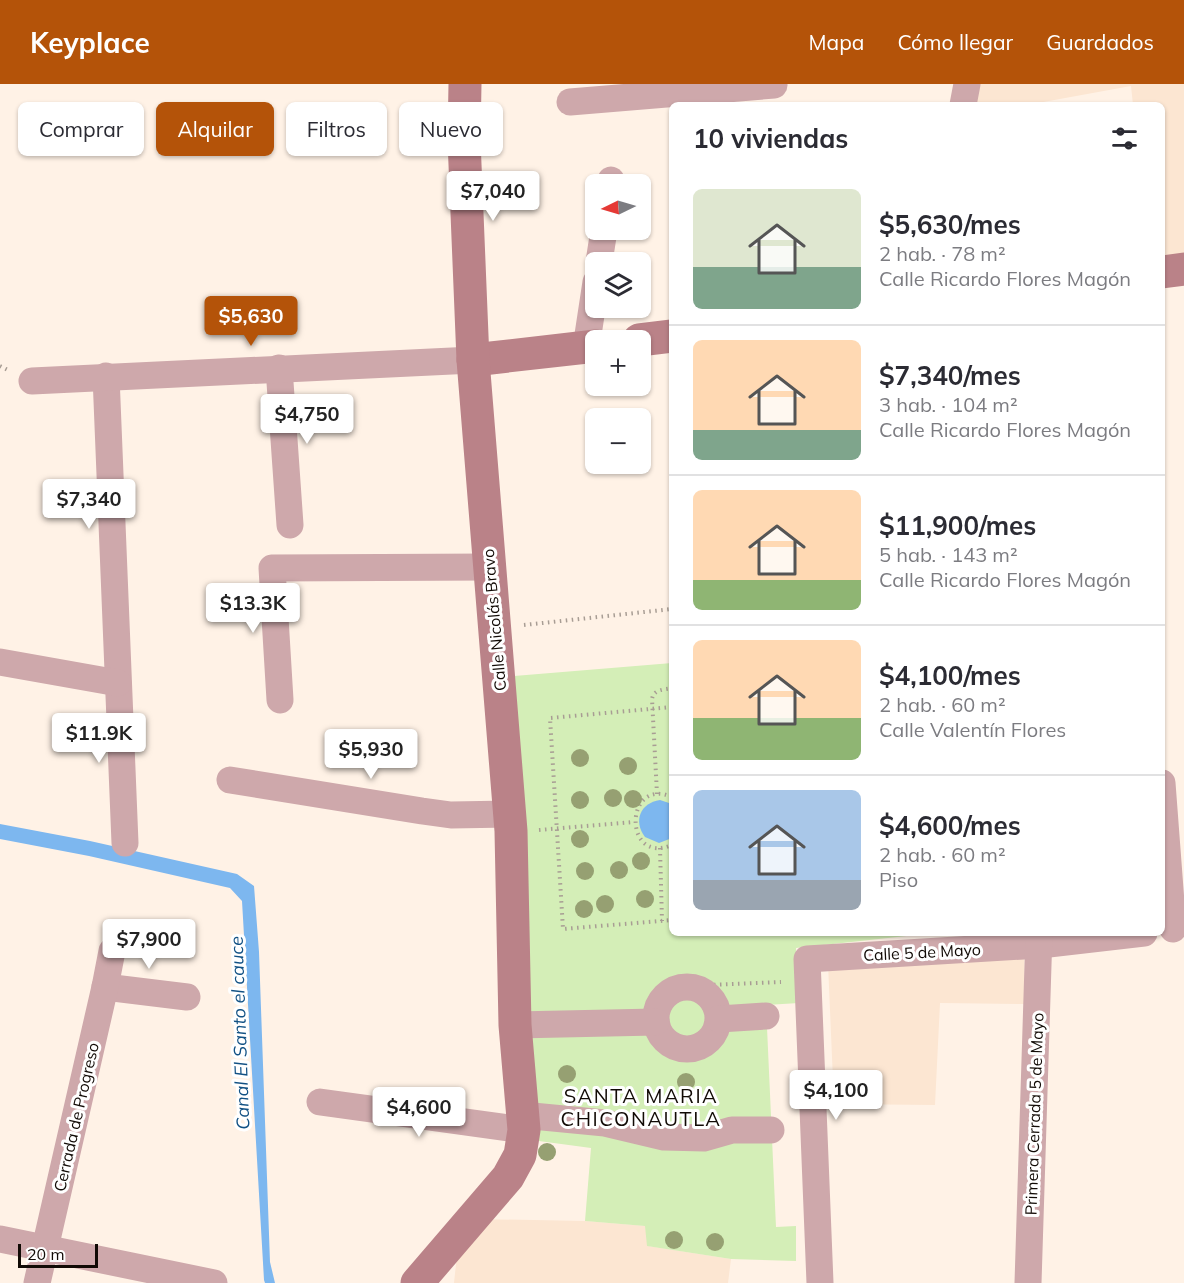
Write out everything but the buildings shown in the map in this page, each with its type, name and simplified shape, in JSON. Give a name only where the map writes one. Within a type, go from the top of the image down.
[{"type":"street","name":"Calle Nicolás Bravo","points":[[465,84],[464,140],[473,360],[511,823],[515,1024],[522,1133]]},
{"type":"street","points":[[570,102],[774,84],[772,102]]},
{"type":"street","points":[[964,102],[967,84]]},
{"type":"street","points":[[1165,272],[1184,269]]},
{"type":"street","points":[[651,339],[669,336]]},
{"type":"street","points":[[32,381],[473,360],[585,348]]},
{"type":"street","points":[[279,368],[290,525]]},
{"type":"street","points":[[106,376],[125,843]]},
{"type":"street","points":[[280,700],[272,568],[490,567]]},
{"type":"street","points":[[0,662],[117,683]]},
{"type":"street","points":[[230,780],[432,813],[511,823]]},
{"type":"street","points":[[1165,823],[1173,929]]},
{"type":"street","name":"Calle 5 de Mayo","points":[[820,1283],[807,959],[1092,936]]},
{"type":"street","name":"Primera Cerrada 5 de Mayo","points":[[1028,1283],[1040,939]]},
{"type":"street","name":"Cerrada de Progreso","points":[[38,1283],[112,951]]},
{"type":"street","points":[[684,986],[703,990],[711,996],[719,1019],[714,1035],[706,1043],[697,1048],[686,1049],[676,1047],[666,1041],[656,1022],[657,1012],[666,994],[684,986]]},
{"type":"street","points":[[105,987],[187,997]]},
{"type":"street","points":[[719,1019],[766,1016]]},
{"type":"street","points":[[515,1024],[656,1022]]},
{"type":"street","points":[[320,1102],[522,1133],[605,1122],[664,1137],[704,1138],[732,1130],[771,1130]]},
{"type":"street","points":[[417,1283],[508,1177],[522,1133]]},
{"type":"street","points":[[0,1239],[214,1283]]},
{"type":"path","points":[[496,628],[669,609]]},
{"type":"path","points":[[657,794],[653,694],[657,690],[669,688]]},
{"type":"path","points":[[669,707],[550,718],[562,928],[669,920]]},
{"type":"path","points":[[669,796],[657,794],[648,797],[636,810],[634,822],[638,835],[644,842],[660,848],[669,846]]},
{"type":"path","points":[[511,823],[556,829],[634,822]]},
{"type":"path","points":[[660,848],[662,921]]},
{"type":"path","points":[[684,986],[790,981]]},
{"type":"shaded area","points":[[971,84],[1184,84],[1184,258],[1165,260],[1165,102],[1133,102],[1131,86],[1043,102],[968,102]]},
{"type":"shaded area","points":[[1024,948],[1025,1004],[940,1003],[935,1105],[834,1104],[828,963]]},
{"type":"shaded area","points":[[475,1219],[585,1221],[646,1226],[648,1246],[731,1259],[728,1283],[454,1283],[459,1236]]},
{"type":"green space","points":[[669,663],[669,936],[906,936],[796,948],[799,1003],[766,1005],[776,1227],[796,1226],[796,1261],[731,1259],[647,1246],[645,1226],[585,1221],[591,1148],[524,1139],[491,678]]},
{"type":"water","points":[[660,800],[669,803],[669,839],[659,843],[645,837],[639,825],[643,809]]},
{"type":"water","points":[[0,824],[90,841],[237,874],[254,886],[259,952],[270,1262],[275,1283],[265,1283],[264,1280],[242,901],[230,888],[89,856],[0,839]]},
{"type":"district","name":"SANTA MARIA CHICONAUTLA","points":[[641,1108]]},
{"type":"water label","name":"Canal El Santo el cauce","points":[[240,1033]]}]
